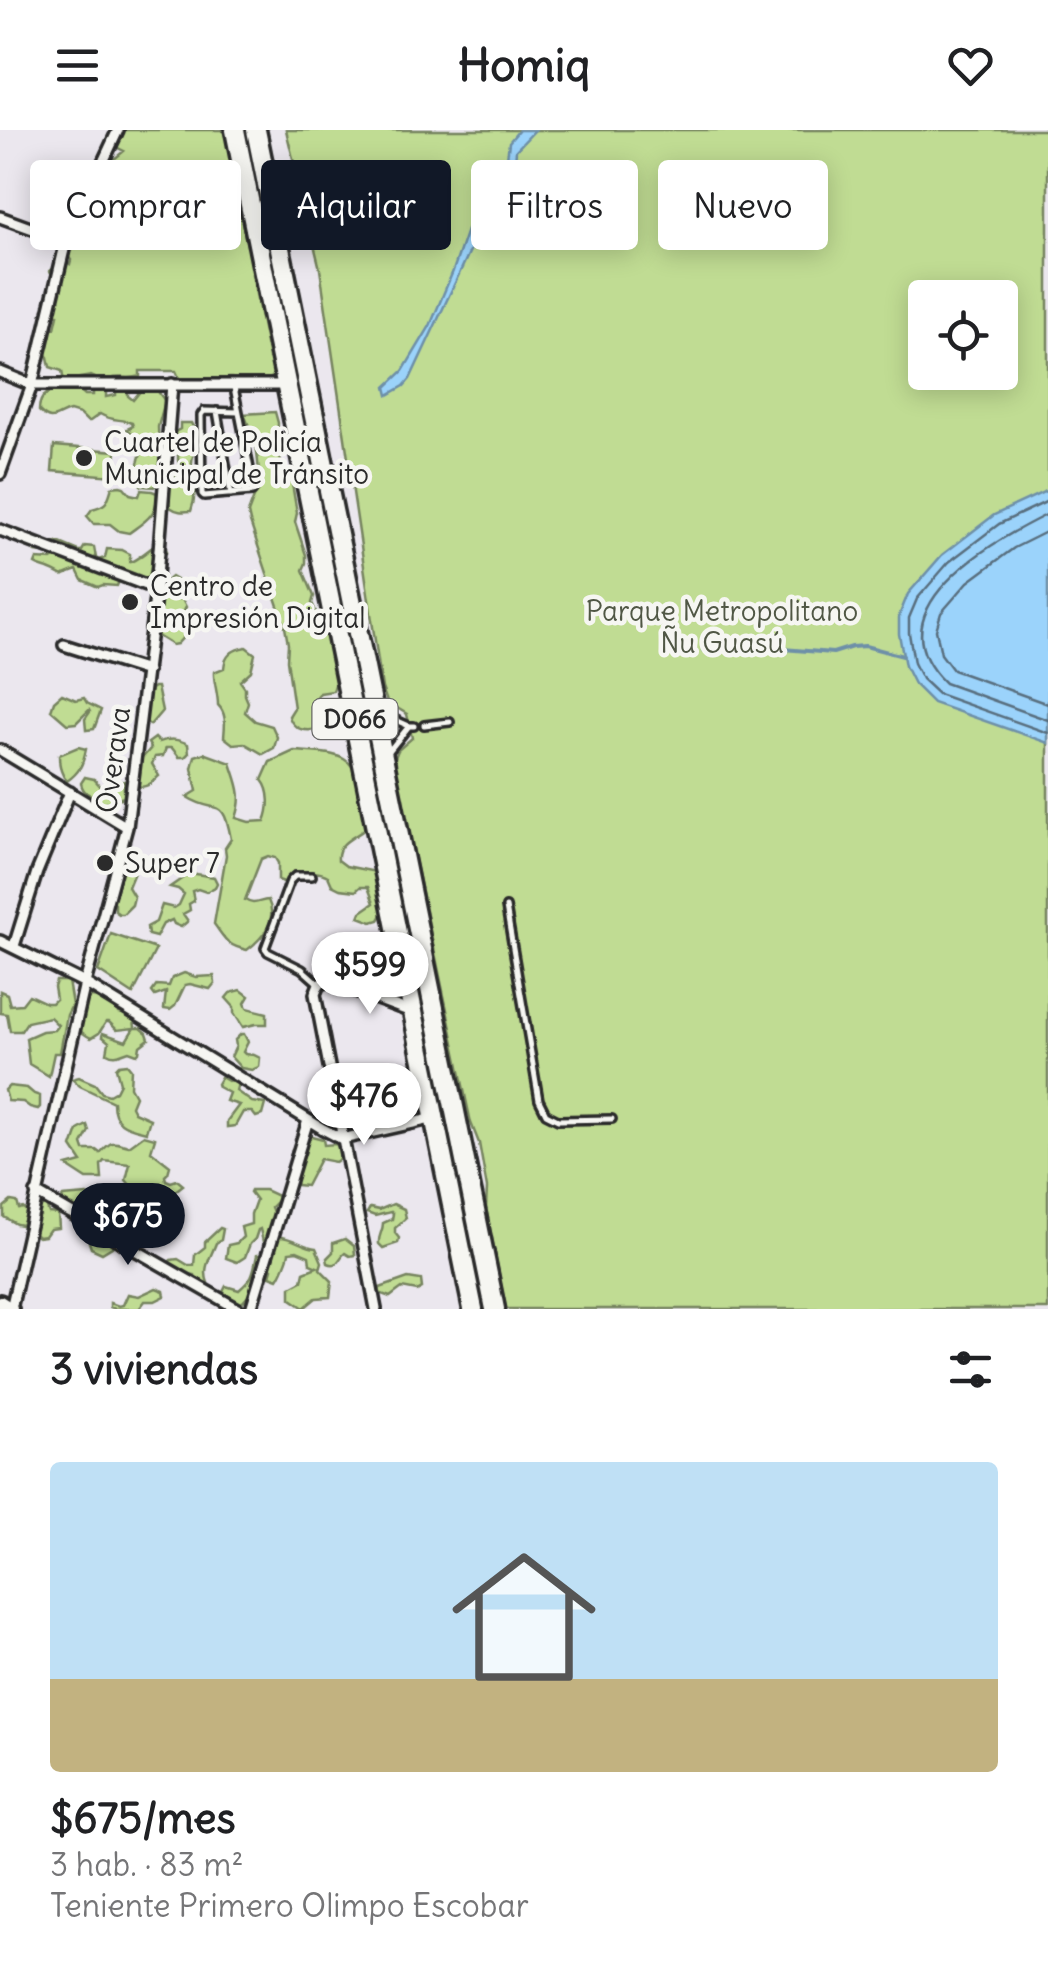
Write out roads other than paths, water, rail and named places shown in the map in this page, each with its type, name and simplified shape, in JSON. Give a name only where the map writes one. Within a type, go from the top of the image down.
[{"type":"highway","name":"D066","points":[[235,130],[299,384],[325,464],[495,1309]]},
{"type":"highway","name":"D066","points":[[256,130],[414,1014],[474,1309]]},
{"type":"main road","points":[[0,1302],[11,1309]]},
{"type":"street","points":[[104,160],[118,130]]},
{"type":"street","points":[[0,218],[30,228]]},
{"type":"street","points":[[0,474],[32,385],[64,250]]},
{"type":"street","points":[[0,372],[32,385],[299,384]]},
{"type":"street","name":"Overava","points":[[11,1309],[85,983],[127,828],[156,589],[172,384]]},
{"type":"street","points":[[0,530],[156,589]]},
{"type":"street","points":[[64,645],[147,670]]},
{"type":"street","points":[[0,750],[127,828]]},
{"type":"street","points":[[14,946],[37,872],[70,792]]},
{"type":"street","points":[[0,941],[85,983],[342,1139],[435,1118]]},
{"type":"street","points":[[376,1309],[315,994],[320,984],[329,982],[414,1014]]},
{"type":"street","points":[[251,1309],[308,1120]]},
{"type":"street","points":[[36,1193],[238,1309]]},
{"type":"lane","points":[[233,384],[239,412],[254,489],[204,496],[201,414],[239,412]]},
{"type":"lane","points":[[217,412],[231,494]]},
{"type":"lane","points":[[375,711],[412,726],[384,757]]},
{"type":"lane","points":[[424,724],[450,722]]},
{"type":"lane","points":[[312,876],[296,876],[290,881],[265,948],[302,968],[320,984]]},
{"type":"lane","points":[[506,907],[539,1100],[546,1114],[558,1120],[612,1119]]},
{"type":"water","points":[[519,130],[535,130],[516,150],[515,160],[507,160],[509,142]]},
{"type":"water","points":[[471,224],[471,249],[410,379],[388,395],[386,387],[403,371],[430,326]]},
{"type":"water","points":[[1048,490],[1048,743],[933,703],[914,684],[905,666],[899,616],[908,594],[942,555],[994,515]]},
{"type":"waterway","points":[[703,650],[731,645],[833,653],[865,646],[903,656]]},
{"type":"place","name":"Cuartel de Policía Municipal de Tránsito","points":[[84,458]]},
{"type":"place","name":"Centro de Impresión Digital","points":[[130,602]]},
{"type":"place","name":"Super 7","points":[[105,863]]},
{"type":"park label","name":"Parque Metropolitano Ñu Guasú","points":[[722,627]]}]
